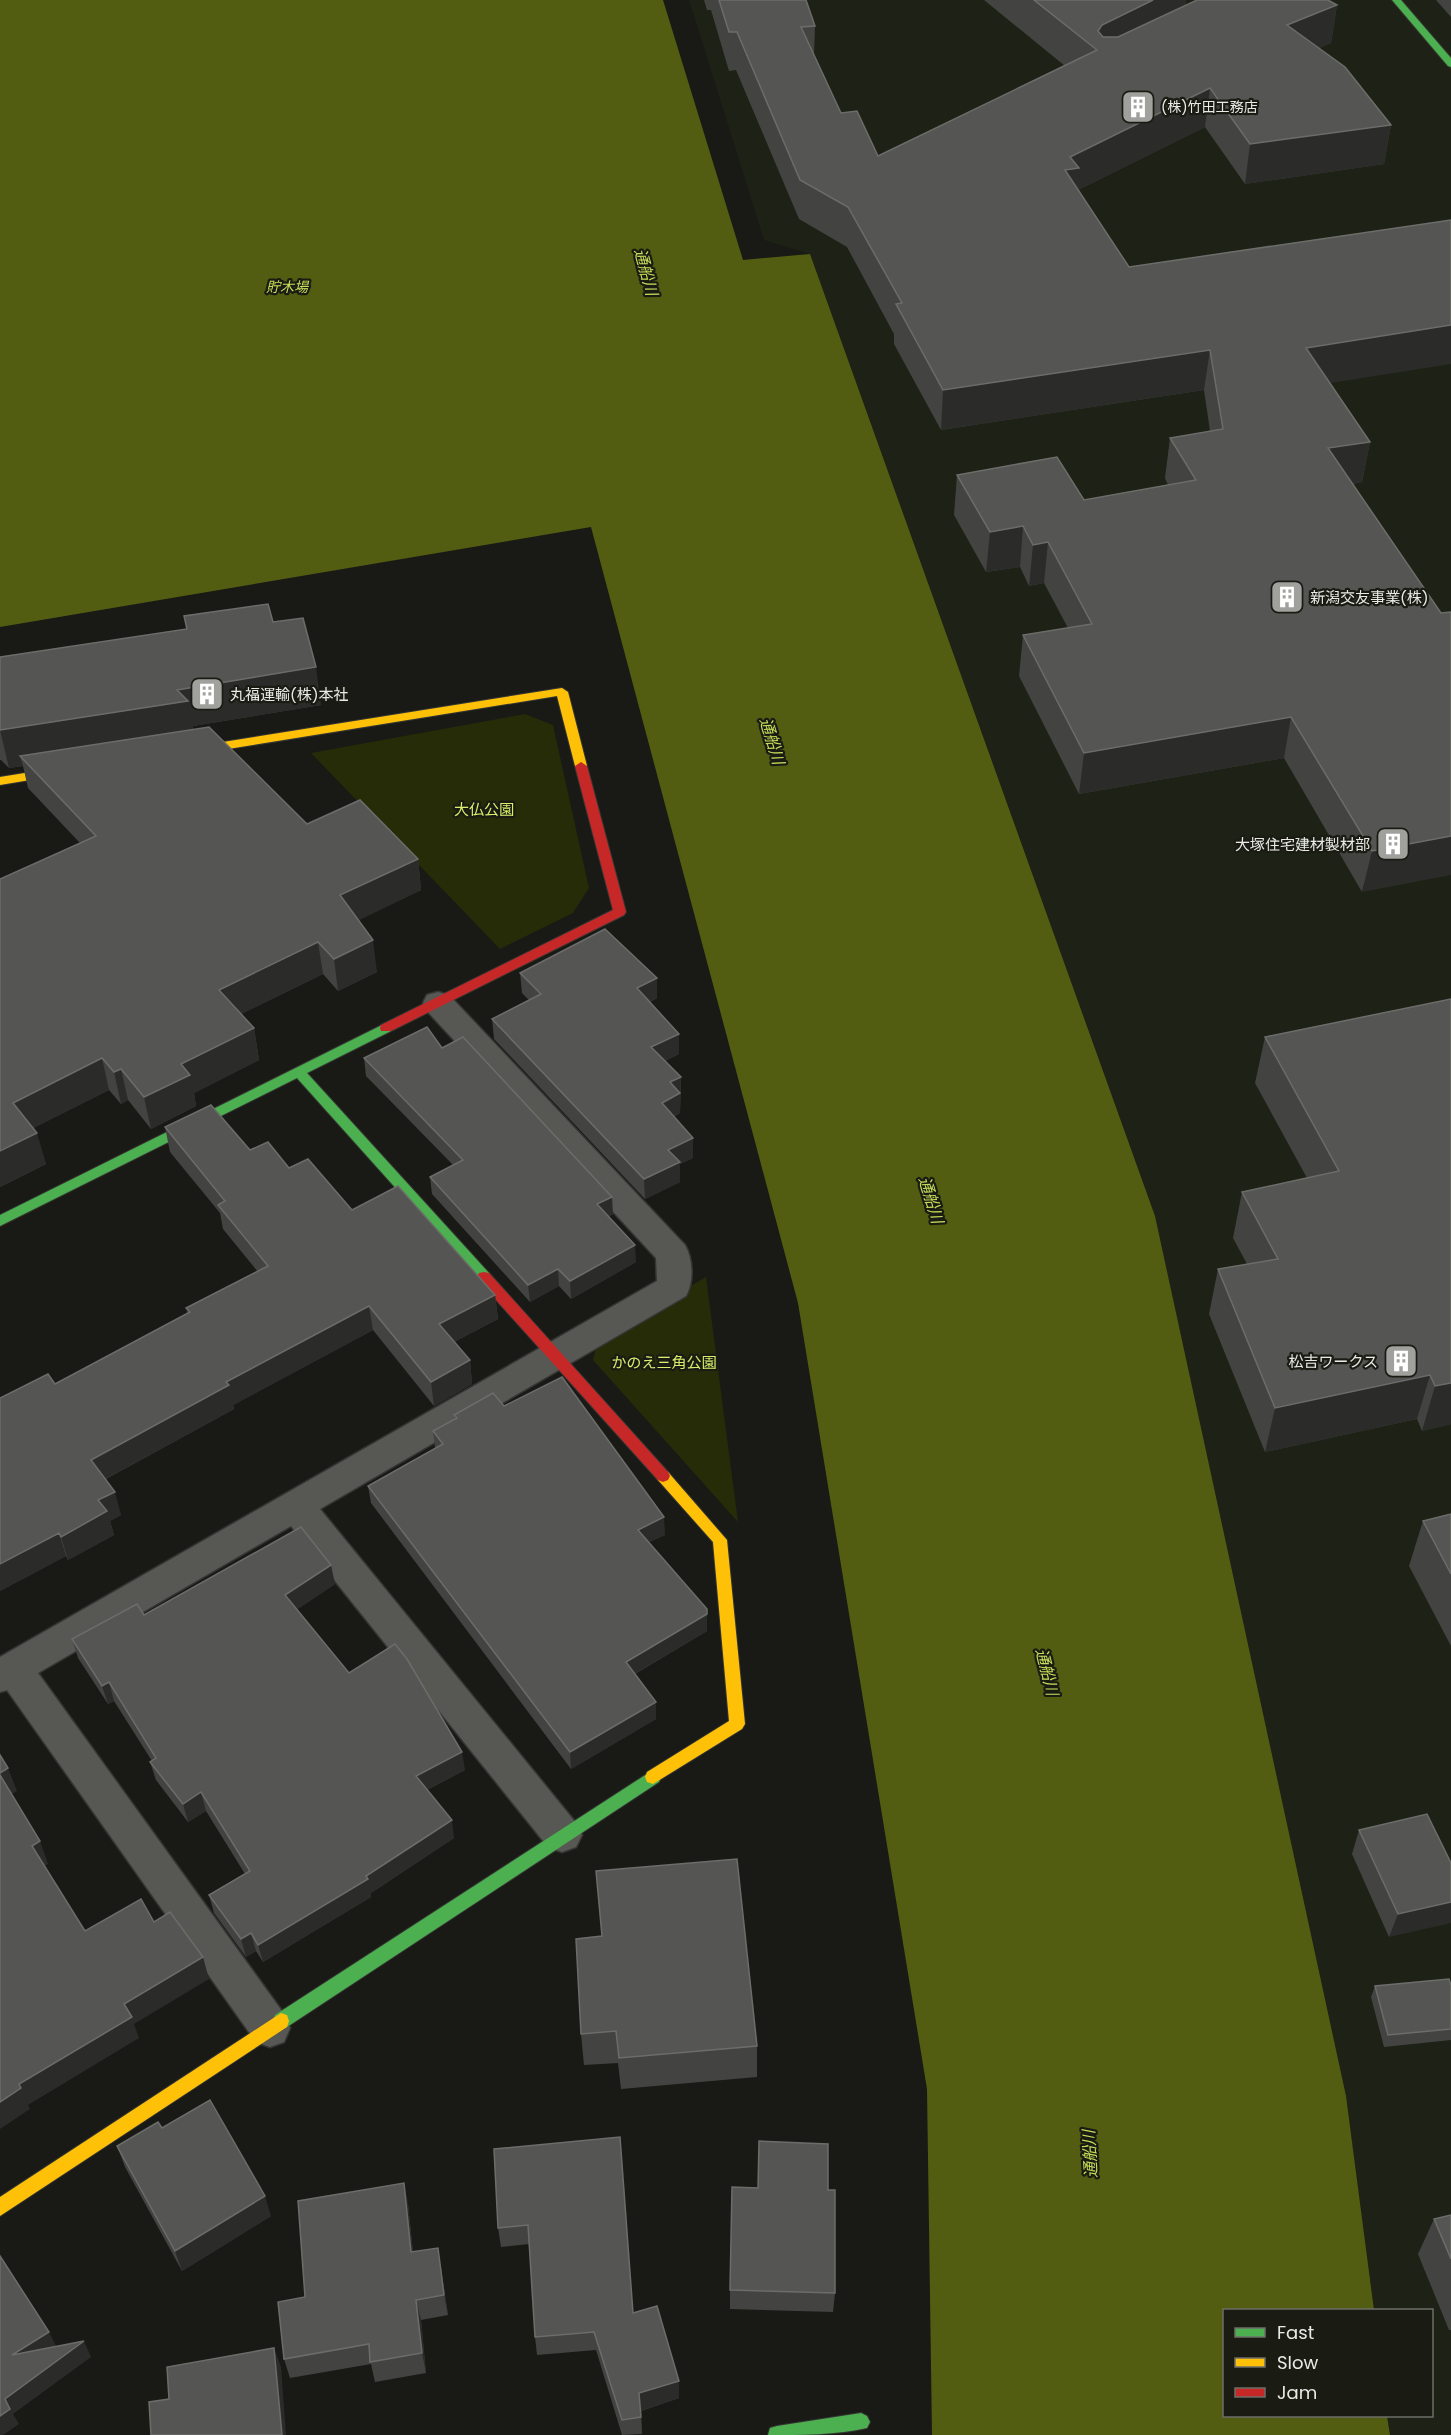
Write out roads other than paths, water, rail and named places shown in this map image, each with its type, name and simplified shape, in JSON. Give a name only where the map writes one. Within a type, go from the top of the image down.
[{"type":"street","points":[[1396,0],[1451,64]]},
{"type":"street","points":[[0,1221],[620,912],[562,692],[176,753]]},
{"type":"street","points":[[0,781],[82,768]]},
{"type":"street","points":[[270,2028],[7,1672],[674,1287],[673,1254],[438,1003]]},
{"type":"street","points":[[0,2207],[562,1835],[737,1724],[720,1540],[299,1072]]},
{"type":"street","points":[[295,1505],[562,1835]]},
{"type":"street","points":[[777,2435],[861,2422]]},
{"type":"water","points":[[0,0],[663,0],[743,260],[810,254],[1155,1216],[1346,2096],[1374,2309],[1223,2309],[1223,2417],[1387,2417],[1390,2435],[932,2435],[927,2089],[798,1303],[591,527],[0,627]]},
{"type":"place","name":"(株)竹田工務店","points":[[1138,107]]},
{"type":"place","name":"新潟交友事業(株)","points":[[1287,597]]},
{"type":"place","name":"丸福運輸(株)本社","points":[[207,694]]},
{"type":"place","name":"大塚住宅建材製材部","points":[[1393,844]]},
{"type":"place","name":"松吉ワークス","points":[[1401,1361]]},
{"type":"water label","name":"通船川","points":[[646,272]]},
{"type":"water label","name":"貯木場","points":[[287,287]]},
{"type":"water label","name":"通船川","points":[[772,741]]},
{"type":"water label","name":"通船川","points":[[931,1200]]},
{"type":"water label","name":"通船川","points":[[1047,1672]]},
{"type":"water label","name":"通船川","points":[[1090,2154]]},
{"type":"park label","name":"大仏公園","points":[[484,809]]},
{"type":"park label","name":"かのえ三角公園","points":[[664,1362]]}]
